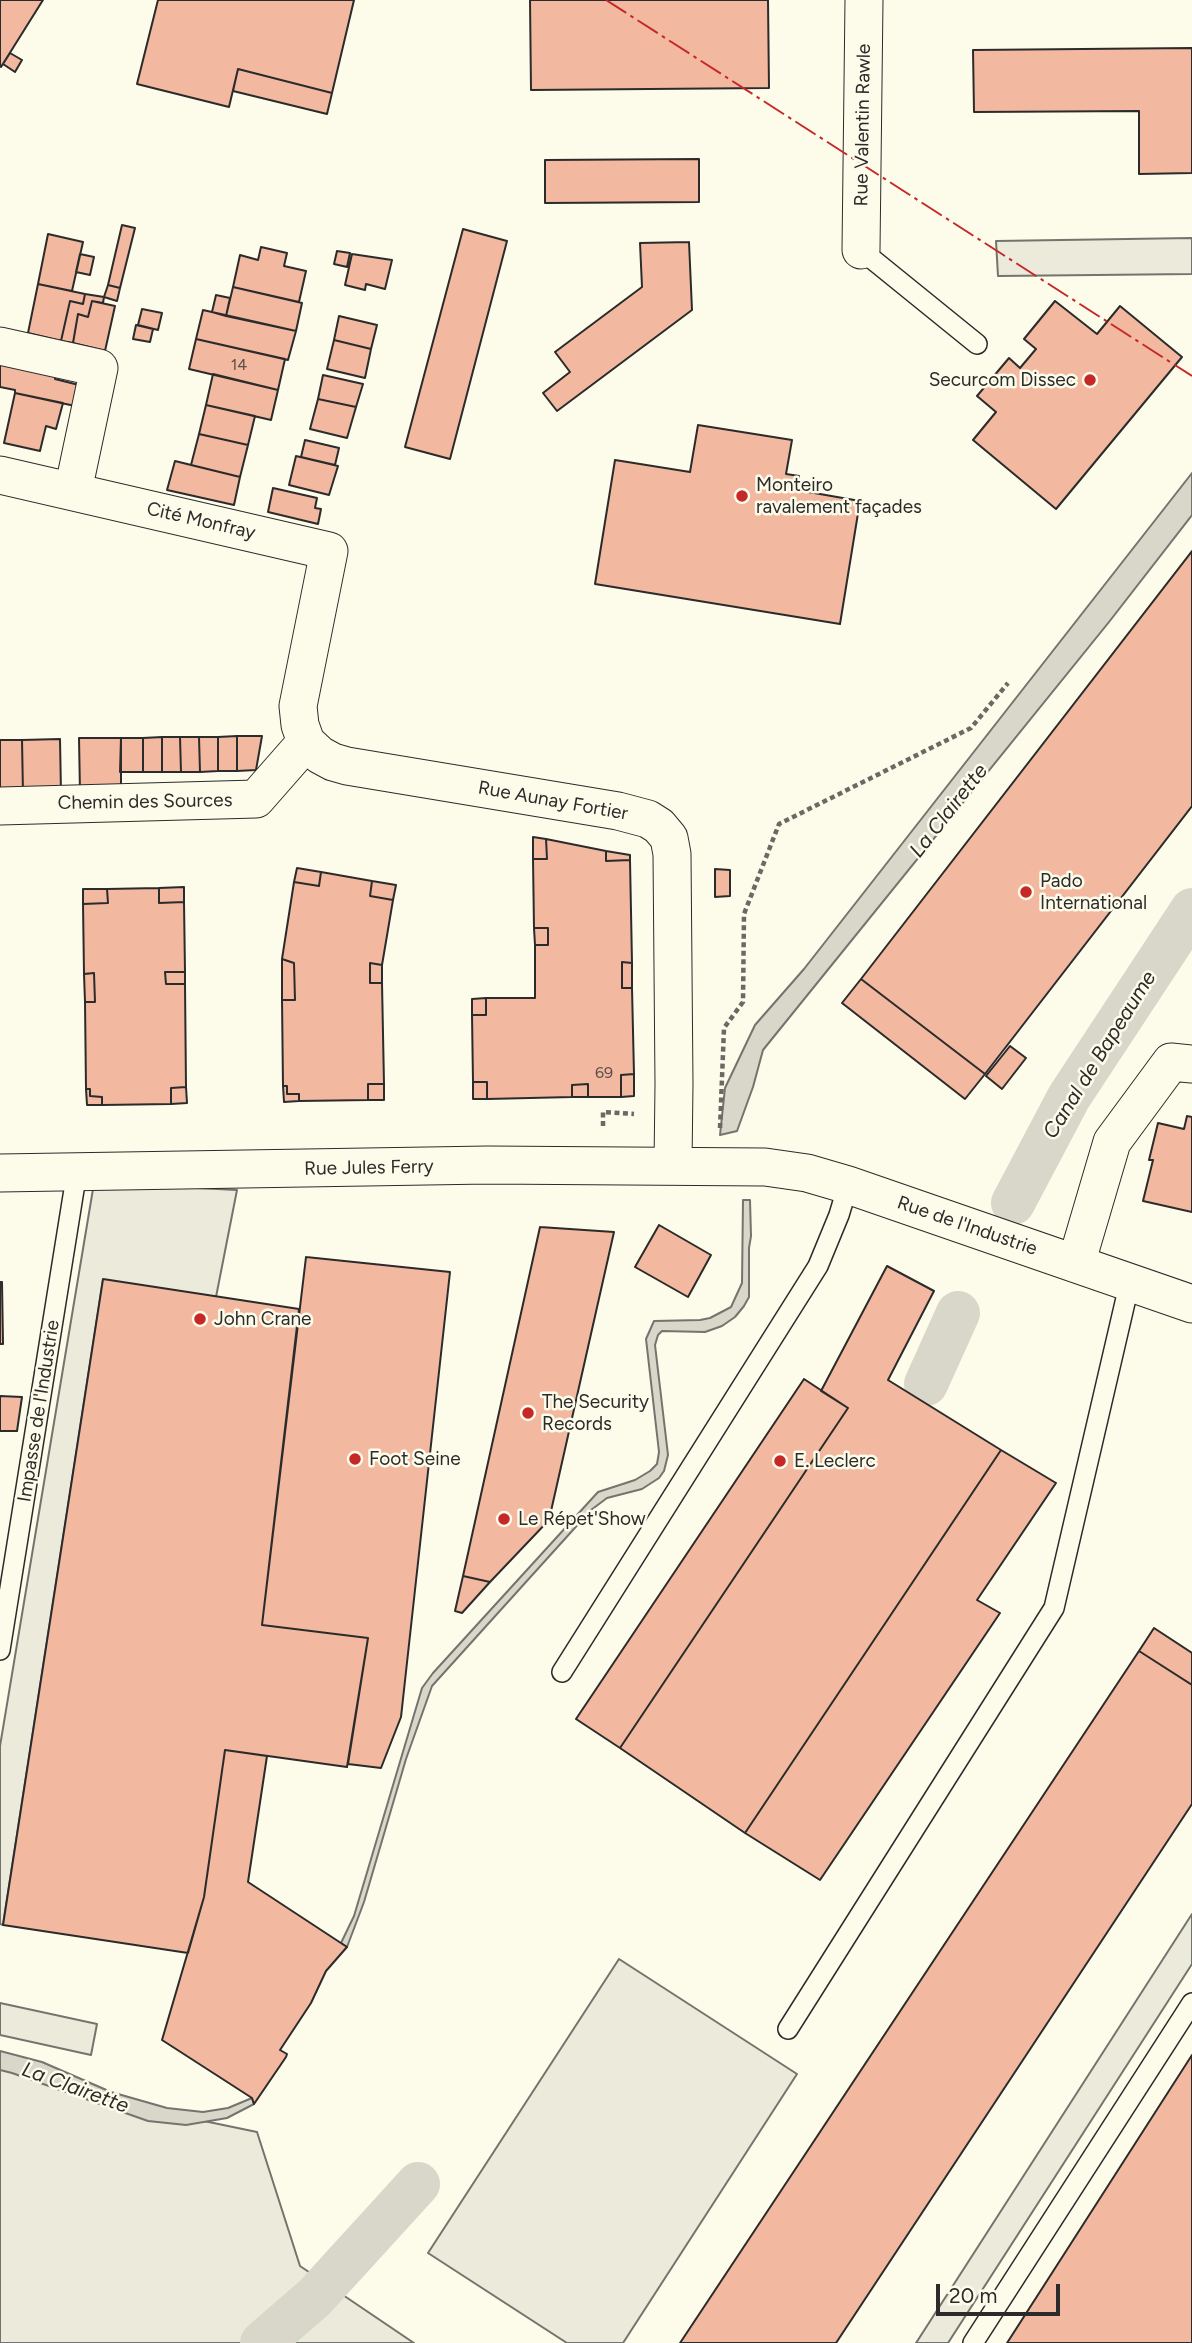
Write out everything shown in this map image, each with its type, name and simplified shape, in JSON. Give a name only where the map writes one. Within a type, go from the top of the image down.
[{"type":"street","name":"Rue Valentin Rawle","points":[[861,250],[864,0]]},
{"type":"street","points":[[0,346],[99,368],[72,491]]},
{"type":"street","name":"Cité Monfray","points":[[0,475],[329,551],[298,706],[300,725],[306,741]]},
{"type":"street","name":"Chemin des Sources","points":[[0,806],[256,799],[306,741]]},
{"type":"street","name":"Rue Aunay Fortier","points":[[306,741],[320,755],[347,766],[626,813],[648,819],[659,826],[669,838],[672,854],[673,1165]]},
{"type":"street","points":[[1076,1264],[1112,1142],[1171,1062],[1192,1064]]},
{"type":"street","name":"Rue Jules Ferry","points":[[0,1173],[488,1165],[673,1165],[728,1152]]},
{"type":"street","name":"Rue de l'Industrie","points":[[728,1152],[765,1167],[807,1172],[848,1185],[1192,1304]]},
{"type":"lane","points":[[861,250],[977,344]]},
{"type":"lane","name":"Impasse de l'Industrie","points":[[0,1650],[78,1171]]},
{"type":"lane","points":[[562,1672],[818,1266],[848,1185]]},
{"type":"lane","points":[[788,2029],[1054,1608],[1130,1281]]},
{"type":"lane","points":[[973,2343],[1192,2003]]},
{"type":"path","points":[[728,1152],[724,1028],[743,1002],[744,914],[779,824],[971,728],[1008,683]]},
{"type":"path","points":[[604,1132],[603,1112],[641,1114]]},
{"type":"shaded area","points":[[1192,238],[1192,274],[998,276],[996,241]]},
{"type":"shaded area","points":[[94,1183],[237,1190],[216,1297],[103,1280],[3,1925],[0,1924],[0,1746]]},
{"type":"shaded area","points":[[1192,1914],[1192,1964],[948,2343],[916,2343]]},
{"type":"shaded area","points":[[619,1959],[797,2074],[623,2343],[567,2343],[428,2253]]},
{"type":"shaded area","points":[[0,2003],[97,2024],[91,2055],[0,2035]]},
{"type":"shaded area","points":[[0,2060],[117,2103],[257,2132],[300,2266],[414,2343],[0,2343]]},
{"type":"water","name":"La Clairette","points":[[1192,473],[1192,515],[1109,622],[763,1050],[737,1131],[720,1135],[725,1088],[755,1025],[804,969]]},
{"type":"water","points":[[743,1200],[750,1200],[751,1236],[749,1297],[744,1306],[722,1326],[705,1332],[662,1331],[655,1345],[668,1455],[664,1471],[659,1478],[642,1489],[607,1498],[591,1510],[432,1686],[406,1759],[364,1902],[347,1947],[341,1943],[354,1916],[422,1688],[598,1492],[635,1480],[657,1464],[659,1452],[646,1339],[654,1321],[700,1320],[731,1307],[742,1283]]},
{"type":"water","name":"La Clairette","points":[[0,2051],[42,2062],[111,2092],[167,2108],[203,2112],[228,2108],[252,2098],[254,2104],[227,2118],[186,2125],[148,2121],[0,2070]]},
{"type":"building","points":[[0,0],[43,0],[1,67],[0,66]]},
{"type":"building","points":[[158,0],[354,0],[332,93],[238,69],[229,107],[137,84]]},
{"type":"building","points":[[530,0],[768,0],[769,88],[531,90]]},
{"type":"building","points":[[1192,48],[1192,173],[1139,174],[1139,111],[974,112],[973,50]]},
{"type":"building","points":[[10,53],[22,60],[15,72],[3,64]]},
{"type":"building","points":[[238,69],[332,93],[327,114],[233,91]]},
{"type":"building","points":[[699,159],[699,202],[545,203],[545,160]]},
{"type":"building","points":[[122,225],[135,228],[120,288],[108,285]]},
{"type":"building","points":[[463,229],[507,241],[450,459],[405,447]]},
{"type":"building","points":[[48,234],[83,242],[72,291],[38,284]]},
{"type":"building","points":[[689,242],[692,310],[557,411],[543,393],[570,372],[555,352],[642,287],[640,243]]},
{"type":"building","points":[[261,247],[287,253],[284,266],[306,271],[299,302],[233,287],[240,255],[258,260]]},
{"type":"building","points":[[337,251],[350,253],[347,267],[334,264]]},
{"type":"building","points":[[80,254],[94,257],[90,275],[76,272]]},
{"type":"building","points":[[352,254],[392,260],[385,289],[366,284],[365,290],[345,285]]},
{"type":"building","points":[[38,284],[85,294],[83,304],[70,301],[61,341],[28,333]]},
{"type":"building","points":[[108,285],[120,288],[117,301],[104,297]]},
{"type":"building","points":[[233,287],[302,303],[296,331],[226,316]]},
{"type":"building","points":[[85,294],[104,297],[103,303],[92,301],[88,317],[78,314],[73,343],[61,341],[70,301],[83,304]]},
{"type":"building","points":[[216,295],[230,298],[226,316],[212,312]]},
{"type":"building","points":[[92,301],[115,306],[105,351],[73,343],[78,314],[88,317]]},
{"type":"building","points":[[1055,301],[1097,334],[1120,306],[1182,357],[1056,509],[973,440],[996,412],[977,396],[1009,358],[1020,368],[1036,349],[1024,339]]},
{"type":"building","points":[[142,309],[162,313],[158,330],[138,325]]},
{"type":"building","points":[[203,310],[296,331],[288,360],[196,339]]},
{"type":"building","points":[[339,316],[377,325],[371,349],[334,340]]},
{"type":"building","points":[[136,325],[153,329],[150,342],[133,339]]},
{"type":"building","points":[[196,339],[285,359],[278,390],[189,369]]},
{"type":"building","points":[[334,340],[371,349],[365,378],[327,369]]},
{"type":"building","points":[[0,360],[56,373],[55,379],[79,385],[75,406],[15,393],[15,390],[0,387]]},
{"type":"building","points":[[213,374],[278,390],[271,420],[206,405]]},
{"type":"building","points":[[323,375],[363,384],[356,407],[318,399]]},
{"type":"building","points":[[15,393],[63,403],[56,429],[46,426],[40,451],[4,443]]},
{"type":"building","points":[[318,399],[356,407],[347,438],[310,429]]},
{"type":"building","points":[[206,405],[255,416],[248,445],[199,434]]},
{"type":"building","points":[[698,425],[792,440],[786,474],[799,476],[797,490],[860,501],[840,624],[595,584],[615,460],[690,472]]},
{"type":"building","points":[[199,434],[248,445],[240,477],[191,465]]},
{"type":"building","points":[[305,440],[339,448],[335,465],[301,457]]},
{"type":"building","points":[[296,456],[338,466],[329,495],[289,485]]},
{"type":"building","points":[[175,461],[240,477],[234,505],[167,490]]},
{"type":"building","points":[[273,488],[317,498],[315,508],[321,509],[318,524],[268,512]]},
{"type":"building","name":"Pado International","points":[[1192,551],[1192,806],[985,1074],[861,979]]},
{"type":"building","points":[[237,736],[262,736],[256,770],[237,771]]},
{"type":"building","points":[[237,736],[237,771],[218,771],[218,737]]},
{"type":"building","points":[[162,737],[180,737],[181,772],[162,772]]},
{"type":"building","points":[[162,737],[162,772],[143,772],[143,738]]},
{"type":"building","points":[[180,737],[199,737],[200,772],[181,772]]},
{"type":"building","points":[[199,737],[218,737],[218,771],[200,772]]},
{"type":"building","points":[[79,738],[121,738],[121,792],[80,793]]},
{"type":"building","points":[[121,738],[143,738],[143,772],[120,772]]},
{"type":"building","points":[[60,739],[61,793],[23,794],[22,740]]},
{"type":"building","points":[[0,740],[22,740],[23,794],[0,794]]},
{"type":"building","points":[[533,837],[546,839],[547,859],[533,859]]},
{"type":"building","points":[[546,839],[606,851],[606,861],[630,860],[632,963],[622,962],[622,988],[632,988],[634,1074],[621,1075],[621,1097],[588,1097],[588,1084],[572,1085],[572,1097],[487,1099],[487,1082],[473,1082],[472,1015],[486,1015],[486,998],[535,998],[535,945],[548,945],[548,928],[534,928],[533,859],[547,859]]},
{"type":"building","points":[[606,851],[630,855],[630,860],[606,861]]},
{"type":"building","points":[[297,868],[321,872],[319,886],[294,882]]},
{"type":"building","points":[[715,869],[730,870],[730,896],[715,897]]},
{"type":"building","points":[[321,872],[372,881],[370,896],[393,900],[382,965],[370,963],[370,983],[382,983],[384,1084],[368,1084],[368,1100],[299,1101],[299,1094],[287,1094],[287,1086],[283,1086],[282,1000],[295,1000],[294,963],[282,959],[294,882],[319,886]]},
{"type":"building","points":[[372,881],[396,885],[393,900],[370,896]]},
{"type":"building","points":[[184,887],[184,902],[159,903],[159,888]]},
{"type":"building","points":[[159,888],[159,903],[184,902],[185,972],[165,972],[166,984],[185,984],[186,1087],[171,1088],[171,1104],[102,1105],[102,1097],[90,1096],[90,1089],[86,1089],[85,1002],[95,1002],[94,973],[84,974],[83,904],[108,903],[107,889]]},
{"type":"building","points":[[83,889],[107,889],[108,903],[83,904]]},
{"type":"building","points":[[534,928],[548,928],[548,945],[535,945]]},
{"type":"building","points":[[282,959],[294,963],[295,1000],[282,1000]]},
{"type":"building","points":[[622,962],[632,963],[632,988],[622,988]]},
{"type":"building","points":[[370,963],[382,965],[382,983],[370,983]]},
{"type":"building","points":[[165,972],[185,972],[185,984],[166,984]]},
{"type":"building","points":[[94,973],[95,1002],[85,1002],[84,974]]},
{"type":"building","points":[[861,979],[985,1074],[965,1099],[842,1003]]},
{"type":"building","points":[[486,998],[486,1015],[472,1015],[472,999]]},
{"type":"building","points":[[1010,1046],[1026,1058],[1002,1089],[986,1076]]},
{"type":"building","points":[[634,1074],[634,1096],[621,1097],[621,1075]]},
{"type":"building","points":[[473,1082],[487,1082],[487,1099],[473,1099]]},
{"type":"building","points":[[368,1084],[384,1084],[384,1100],[368,1100]]},
{"type":"building","points":[[588,1084],[588,1097],[572,1097],[572,1085]]},
{"type":"building","points":[[283,1086],[287,1086],[287,1094],[299,1094],[299,1101],[284,1102]]},
{"type":"building","points":[[186,1087],[187,1103],[171,1104],[171,1088]]},
{"type":"building","points":[[86,1089],[90,1089],[90,1096],[102,1097],[102,1105],[87,1105]]},
{"type":"building","points":[[1187,1116],[1192,1117],[1192,1212],[1143,1201],[1158,1123],[1184,1129]]},
{"type":"building","points":[[659,1225],[711,1255],[688,1297],[635,1267]]},
{"type":"building","points":[[540,1227],[614,1232],[549,1520],[490,1582],[463,1576]]},
{"type":"building","name":"Foot Seine","points":[[306,1257],[450,1272],[401,1717],[381,1768],[348,1764],[368,1638],[262,1625]]},
{"type":"building","points":[[887,1266],[934,1291],[888,1380],[1001,1450],[745,1833],[620,1748],[848,1408],[821,1391]]},
{"type":"building","points":[[103,1279],[299,1309],[262,1625],[368,1638],[347,1767],[225,1750],[204,1897],[188,1953],[3,1925]]},
{"type":"building","points":[[2,1282],[3,1344],[0,1344]]},
{"type":"building","points":[[804,1379],[848,1408],[620,1748],[576,1719]]},
{"type":"building","points":[[0,1396],[22,1397],[17,1431],[0,1431]]},
{"type":"building","points":[[1001,1450],[1056,1483],[977,1600],[1000,1613],[820,1880],[745,1833]]},
{"type":"building","points":[[463,1576],[490,1582],[462,1613],[455,1611]]},
{"type":"building","points":[[1154,1628],[1192,1653],[1192,1685],[1139,1651]]},
{"type":"building","points":[[1139,1651],[1192,1685],[1192,1804],[836,2343],[680,2343]]},
{"type":"building","points":[[225,1750],[267,1756],[248,1882],[347,1947],[326,1971],[311,2003],[280,2050],[287,2054],[286,2057],[254,2104],[252,2098],[162,2040],[204,1897]]},
{"type":"building","points":[[1192,2055],[1192,2343],[1007,2343]]},
{"type":"waterway","name":"Canal de Bapeaume","points":[[1013,1203],[1069,1097],[1192,910]]},
{"type":"waterway","name":"Canal de Bapeaume","points":[[926,1384],[958,1313]]},
{"type":"waterway","name":"Canal de Bapeaume","points":[[262,2343],[314,2298],[418,2184]]},
{"type":"power","points":[[606,0],[1192,376]]},
{"type":"place","name":"Securcom Dissec","points":[[1090,380]]},
{"type":"place","name":"Monteiro ravalement façades","points":[[742,496]]},
{"type":"place","name":"Pado International","points":[[1026,892]]},
{"type":"place","name":"John Crane","points":[[200,1319]]},
{"type":"place","name":"The Security Records","points":[[528,1413]]},
{"type":"place","name":"Foot Seine","points":[[355,1459]]},
{"type":"place","name":"E. Leclerc","points":[[780,1461]]},
{"type":"place","name":"Le Répet'Show","points":[[504,1519]]}]
